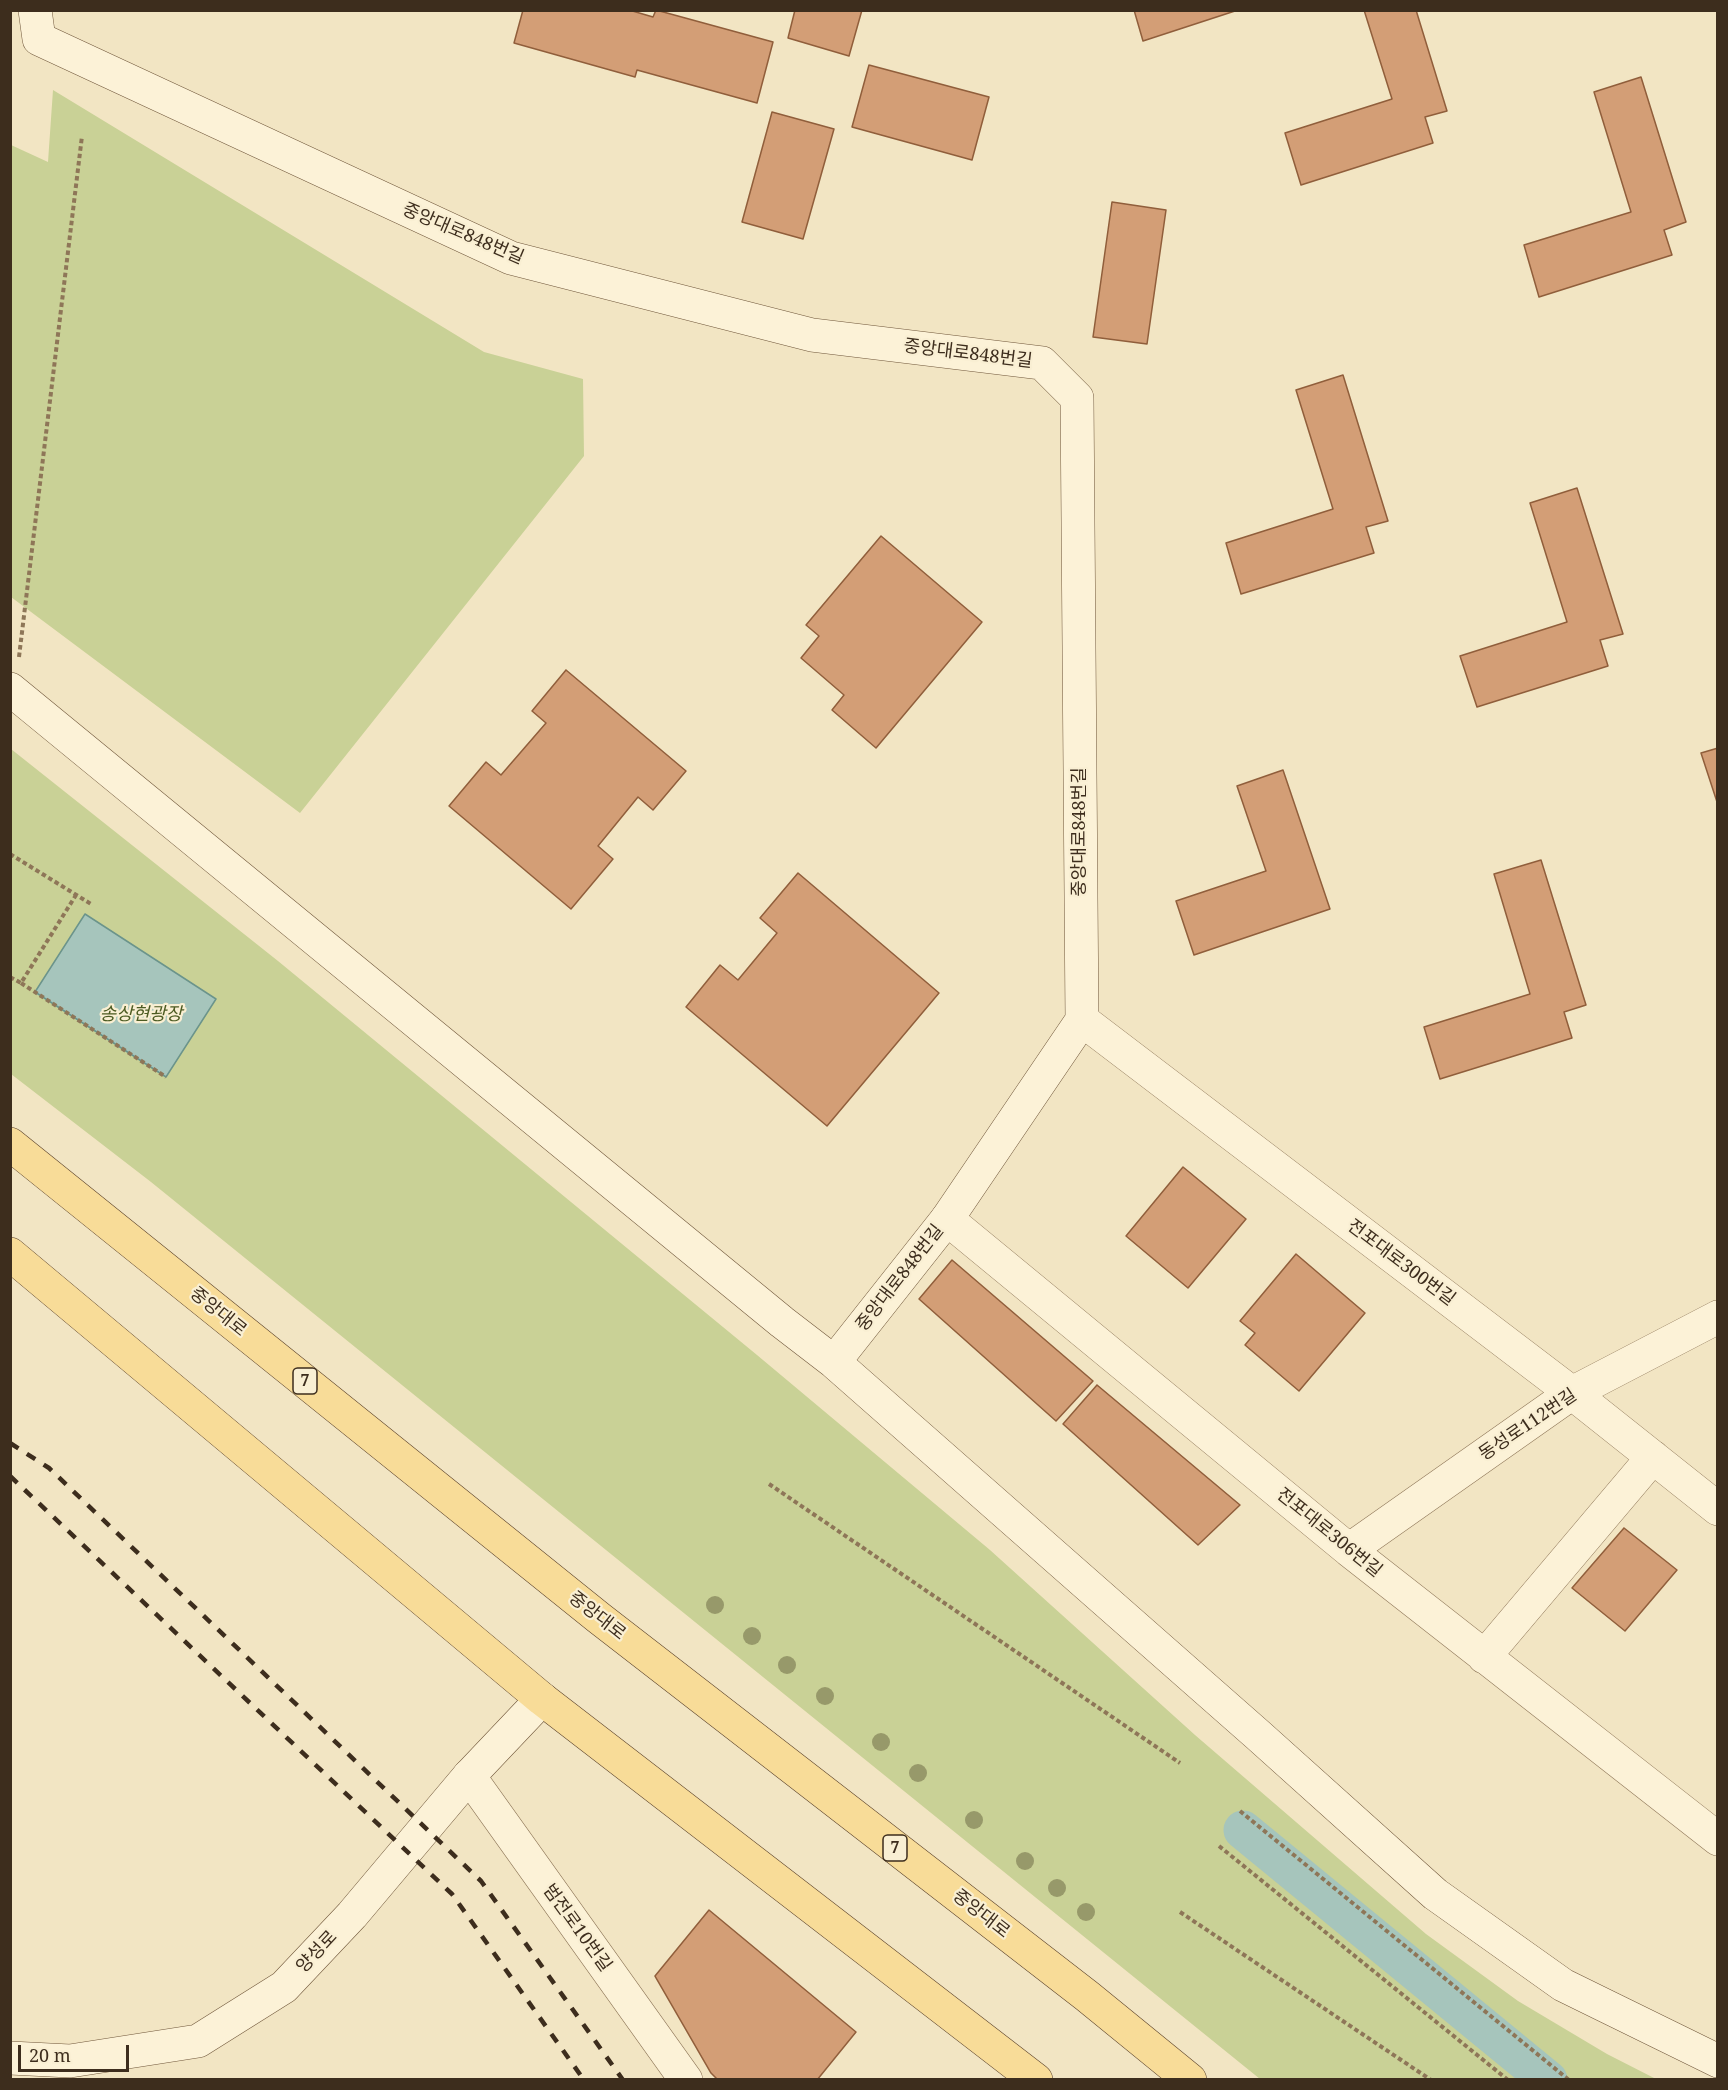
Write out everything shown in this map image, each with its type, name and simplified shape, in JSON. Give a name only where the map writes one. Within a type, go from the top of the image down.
[{"type":"main road","name":"중앙대로","points":[[10,1144],[599,1618],[1087,1996],[1190,2079]]},
{"type":"main road","points":[[10,1254],[542,1699],[1036,2079]]},
{"type":"street","name":"중앙대로848번길","points":[[37,25],[511,258],[812,335],[1042,363],[1077,398],[1082,1020],[947,1219],[834,1362]]},
{"type":"street","points":[[13,690],[834,1362],[1435,1894],[1563,1985],[1718,2061]]},
{"type":"street","name":"전포대로300번길","points":[[1082,1020],[1572,1393],[1718,1509]]},
{"type":"street","name":"전포대로306번길","points":[[947,1219],[1349,1550],[1718,1839]]},
{"type":"street","name":"동성로112번길","points":[[1349,1550],[1572,1393],[1718,1317]]},
{"type":"street","points":[[1484,1657],[1653,1457]]},
{"type":"street","name":"양성로","points":[[10,2058],[70,2061],[198,2041],[284,1988],[352,1916],[469,1776],[542,1699]]},
{"type":"street","name":"범전로10번길","points":[[469,1776],[686,2079]]},
{"type":"path","points":[[13,690],[82,136]]},
{"type":"path","points":[[10,854],[91,904]]},
{"type":"path","points":[[21,983],[76,895]]},
{"type":"path","points":[[10,977],[166,1077]]},
{"type":"path","points":[[769,1484],[1180,1763]]},
{"type":"path","points":[[1240,1810],[1569,2079]]},
{"type":"path","points":[[1219,1846],[1508,2079]]},
{"type":"path","points":[[1180,1912],[1431,2079]]},
{"type":"green space","points":[[53,90],[484,352],[583,379],[584,456],[300,813],[11,597],[11,145],[48,162]]},
{"type":"green space","name":"송상현광장","points":[[11,749],[278,961],[990,1550],[1195,1735],[1426,1934],[1518,2001],[1607,2054],[1656,2079],[1260,2079],[151,1182],[11,1074]]},
{"type":"water","points":[[85,914],[216,999],[166,1077],[35,992]]},
{"type":"building","points":[[523,10],[629,10],[653,17],[656,10],[773,42],[757,103],[637,70],[635,77],[514,43]]},
{"type":"building","points":[[795,10],[862,10],[849,56],[788,38]]},
{"type":"building","points":[[1134,10],[1238,10],[1143,41]]},
{"type":"building","points":[[1364,10],[1416,10],[1447,111],[1425,117],[1433,143],[1301,185],[1285,133],[1392,99]]},
{"type":"building","points":[[869,65],[989,97],[972,160],[852,127]]},
{"type":"building","points":[[1641,77],[1686,222],[1664,230],[1672,255],[1539,297],[1524,245],[1631,212],[1594,92]]},
{"type":"building","points":[[772,112],[834,129],[803,239],[742,222]]},
{"type":"building","points":[[1112,202],[1166,210],[1147,344],[1093,337]]},
{"type":"building","points":[[1343,375],[1388,521],[1366,527],[1374,553],[1241,594],[1226,543],[1333,509],[1296,390]]},
{"type":"building","points":[[1577,488],[1623,634],[1600,640],[1608,666],[1477,707],[1460,656],[1567,622],[1530,503]]},
{"type":"building","points":[[881,536],[982,622],[876,748],[832,710],[844,695],[801,658],[819,636],[806,625]]},
{"type":"building","points":[[566,670],[686,771],[653,810],[638,797],[598,846],[613,859],[571,909],[449,806],[486,762],[501,775],[546,723],[532,711]]},
{"type":"building","points":[[1718,748],[1718,805],[1701,753]]},
{"type":"building","points":[[1283,770],[1330,909],[1194,955],[1176,901],[1266,871],[1237,786]]},
{"type":"building","points":[[1541,860],[1586,1005],[1564,1012],[1572,1038],[1440,1079],[1424,1027],[1530,994],[1494,874]]},
{"type":"building","points":[[798,873],[939,993],[827,1126],[686,1007],[720,965],[738,980],[777,933],[760,918]]},
{"type":"building","points":[[1183,1167],[1246,1219],[1188,1288],[1126,1236]]},
{"type":"building","points":[[1296,1254],[1365,1313],[1299,1391],[1245,1345],[1255,1333],[1240,1321]]},
{"type":"building","points":[[952,1260],[1093,1381],[1056,1421],[919,1299]]},
{"type":"building","points":[[1097,1385],[1240,1505],[1198,1545],[1063,1424]]},
{"type":"building","points":[[1624,1528],[1677,1570],[1625,1631],[1572,1588]]},
{"type":"building","points":[[709,1910],[856,2032],[817,2080],[718,2080],[711,2073],[655,1976]]},
{"type":"waterway","points":[[1243,1830],[1548,2080]]},
{"type":"railway","points":[[10,1443],[49,1468],[481,1881],[623,2080]]},
{"type":"railway","points":[[10,1476],[452,1894],[584,2080]]}]
